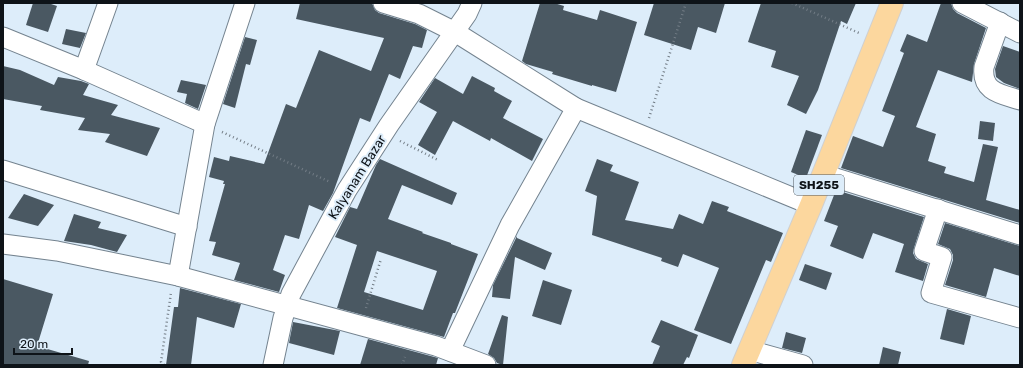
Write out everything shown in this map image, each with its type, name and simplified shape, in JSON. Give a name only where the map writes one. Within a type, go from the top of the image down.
[{"type":"main road","name":"SH255","points":[[746,358],[811,205],[892,3]]},
{"type":"street","points":[[84,70],[108,3]]},
{"type":"street","points":[[176,275],[187,227],[205,124],[245,3]]},
{"type":"street","points":[[383,3],[414,12],[454,32],[576,108],[811,205]]},
{"type":"street","name":"Kalyanam Bazar","points":[[273,365],[290,294],[347,190],[384,133],[467,14],[472,3]]},
{"type":"street","points":[[962,3],[1020,32]]},
{"type":"street","points":[[1000,22],[984,67],[983,75],[986,83],[992,90],[1020,100]]},
{"type":"street","points":[[3,37],[84,70],[205,124]]},
{"type":"street","points":[[450,351],[510,225],[576,108]]},
{"type":"street","points":[[3,170],[187,227]]},
{"type":"street","points":[[823,174],[1020,235]]},
{"type":"street","points":[[938,210],[924,251],[942,257],[931,293],[1020,318]]},
{"type":"street","points":[[3,244],[57,251],[176,275],[450,351],[486,365]]},
{"type":"street","points":[[746,358],[803,365]]},
{"type":"path","points":[[643,136],[686,3]]},
{"type":"path","points":[[792,3],[876,41]]},
{"type":"path","points":[[205,124],[347,190]]},
{"type":"path","points":[[384,133],[438,160]]},
{"type":"path","points":[[361,326],[381,259]]},
{"type":"path","points":[[164,365],[161,362],[176,275]]},
{"type":"building","points":[[33,3],[48,3],[57,6],[48,32],[26,25]]},
{"type":"building","points":[[300,3],[372,3],[375,10],[379,13],[415,24],[427,30],[422,48],[413,46],[400,79],[389,74],[370,122],[360,118],[333,193],[323,211],[309,205],[299,239],[285,235],[273,270],[285,275],[279,292],[234,280],[240,263],[212,255],[216,242],[209,241],[225,184],[223,184],[224,181],[209,177],[214,157],[229,161],[230,156],[264,164],[286,104],[296,108],[319,50],[371,71],[384,38],[296,19]]},
{"type":"building","points":[[540,3],[554,3],[564,6],[563,10],[597,20],[600,10],[637,22],[616,92],[552,74],[553,72],[526,64],[522,61]]},
{"type":"building","points":[[654,3],[725,3],[716,33],[698,27],[691,50],[644,35]]},
{"type":"building","points":[[761,3],[856,3],[847,24],[841,21],[818,90],[806,114],[787,105],[799,76],[771,67],[776,51],[748,42]]},
{"type":"building","points":[[941,3],[951,3],[953,9],[957,13],[986,28],[974,64],[972,82],[938,70],[916,127],[936,134],[928,161],[946,167],[944,173],[974,182],[983,144],[998,147],[986,200],[1020,210],[1020,223],[841,168],[853,136],[883,147],[895,116],[882,111],[904,53],[900,51],[907,34],[927,42]]},
{"type":"building","points":[[66,29],[86,33],[80,48],[62,44]]},
{"type":"building","points":[[245,37],[257,40],[250,65],[246,64],[235,108],[223,104]]},
{"type":"building","points":[[1003,46],[1020,52],[1020,89],[1004,83],[996,77],[995,69]]},
{"type":"building","points":[[3,66],[20,70],[54,85],[58,77],[89,84],[83,95],[118,105],[111,115],[160,128],[147,156],[105,142],[110,134],[78,130],[85,118],[40,110],[42,106],[3,99]]},
{"type":"building","points":[[472,76],[495,88],[494,91],[512,101],[503,118],[543,139],[532,161],[491,138],[490,141],[453,121],[435,155],[418,145],[437,112],[419,102],[435,78],[463,94]]},
{"type":"building","points":[[181,80],[206,85],[198,109],[185,103],[187,94],[177,92]]},
{"type":"building","points":[[980,121],[995,123],[993,141],[978,139]]},
{"type":"building","points":[[806,130],[822,135],[806,178],[791,172]]},
{"type":"building","points":[[380,159],[457,193],[452,205],[402,185],[388,219],[478,254],[444,337],[337,308],[357,245],[335,237],[350,207],[357,209]],"holes":[[[377,251],[437,271],[423,310],[364,292]]]},
{"type":"building","points":[[597,159],[613,165],[610,171],[639,182],[625,220],[673,229],[679,214],[703,224],[712,201],[729,207],[727,211],[783,233],[771,262],[766,260],[731,344],[694,330],[719,268],[683,254],[678,267],[661,261],[662,258],[592,235],[597,196],[585,191]]},
{"type":"building","points":[[836,190],[924,217],[913,253],[916,259],[928,264],[923,281],[895,272],[904,244],[873,233],[863,259],[830,246],[838,226],[824,221]]},
{"type":"building","points":[[24,194],[54,205],[38,226],[8,218]]},
{"type":"building","points":[[74,214],[101,222],[98,228],[127,235],[117,252],[91,245],[64,241]]},
{"type":"building","points":[[945,223],[1020,246],[1020,276],[994,268],[986,297],[945,285],[953,260],[953,255],[950,249],[938,244]]},
{"type":"building","points":[[517,236],[517,238],[552,253],[545,270],[515,257],[510,299],[492,297],[493,285]]},
{"type":"building","points":[[805,264],[832,273],[826,290],[799,280]]},
{"type":"building","points":[[3,279],[53,294],[37,346],[89,361],[88,365],[3,365]]},
{"type":"building","points":[[543,280],[572,290],[561,325],[532,316]]},
{"type":"building","points":[[180,288],[241,304],[234,328],[197,317],[191,365],[166,365],[174,307],[178,307]]},
{"type":"building","points":[[947,309],[971,316],[964,345],[940,339]]},
{"type":"building","points":[[502,315],[508,317],[503,365],[497,363],[494,358],[488,354]]},
{"type":"building","points":[[661,320],[698,335],[689,358],[687,357],[683,365],[652,365],[660,346],[651,342]]},
{"type":"building","points":[[293,322],[340,331],[334,355],[289,343]]},
{"type":"building","points":[[786,332],[806,338],[802,353],[782,348]]},
{"type":"building","points":[[368,339],[438,358],[436,365],[360,365]]},
{"type":"building","points":[[883,347],[901,352],[898,365],[879,365]]}]
